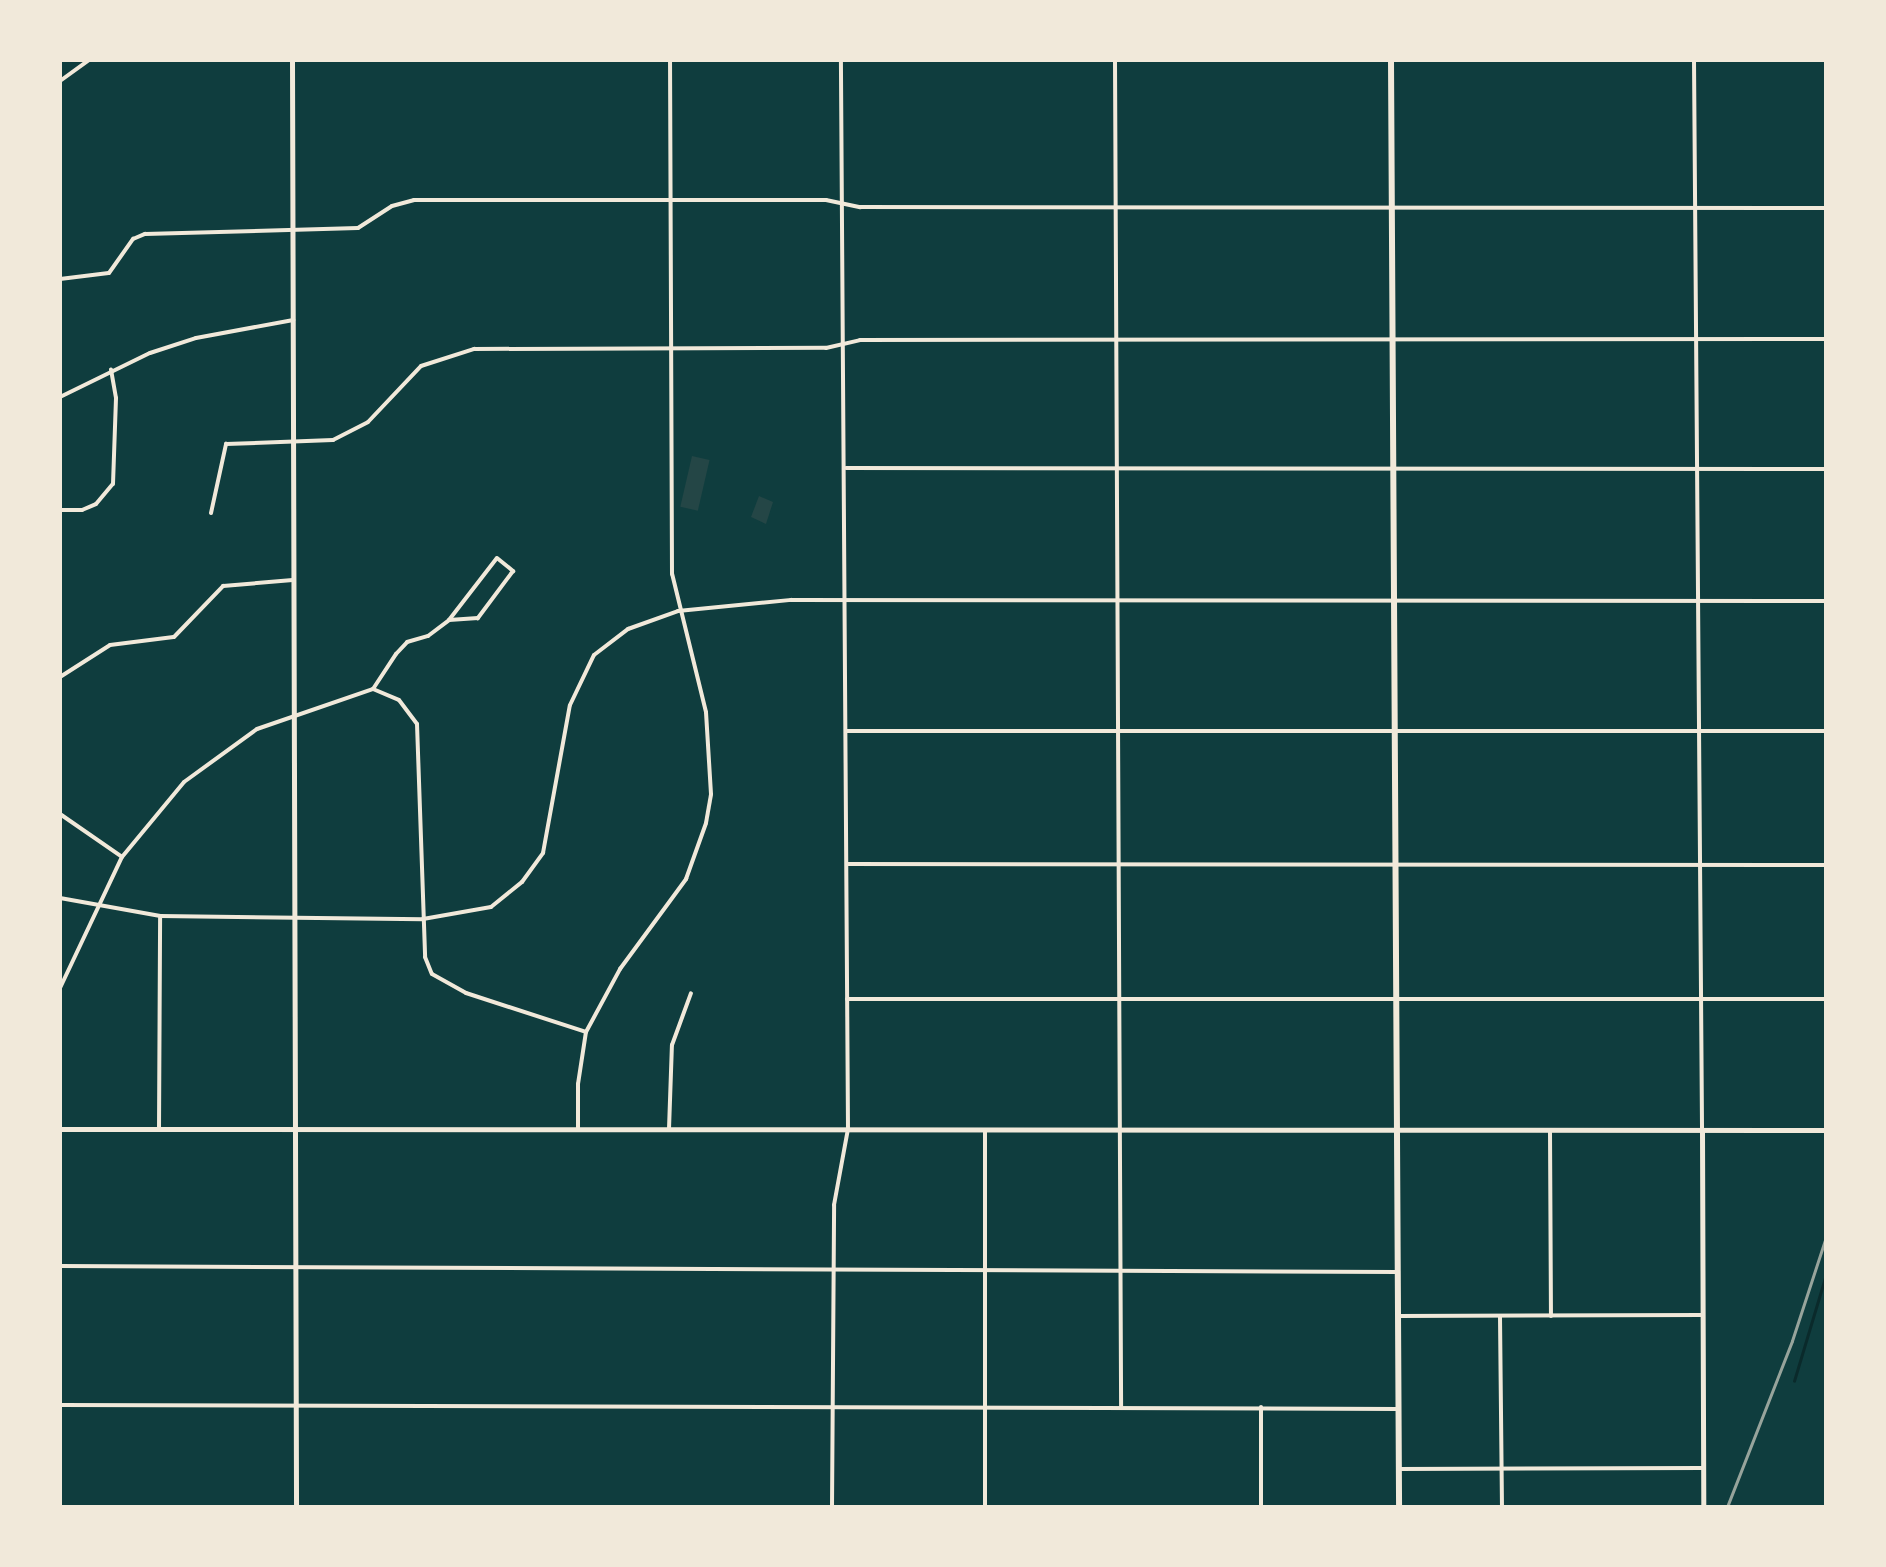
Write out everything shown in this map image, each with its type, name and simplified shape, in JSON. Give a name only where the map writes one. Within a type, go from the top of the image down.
[{"type":"main road","points":[[1391,60],[1399,1507]]},
{"type":"street","points":[[60,81],[89,60]]},
{"type":"street","points":[[292,60],[296,1507]]},
{"type":"street","points":[[578,1128],[578,1084],[586,1032],[620,969],[686,879],[706,822],[710,745],[672,574],[670,60]]},
{"type":"street","points":[[832,1507],[834,1204],[848,1129],[842,60]]},
{"type":"street","points":[[1115,60],[1122,1406]]},
{"type":"street","points":[[1694,60],[1703,1507]]},
{"type":"street","points":[[60,279],[109,273],[134,240],[144,234],[358,228],[392,206],[414,200],[671,198],[1116,208],[1826,208]]},
{"type":"street","points":[[60,397],[111,369],[196,338],[293,320]]},
{"type":"street","points":[[211,513],[226,444],[333,440],[360,428],[421,366],[454,352],[842,345],[860,340],[1826,339]]},
{"type":"street","points":[[60,510],[82,510],[96,504],[113,484],[116,398],[111,369]]},
{"type":"street","points":[[844,468],[1826,469]]},
{"type":"street","points":[[60,988],[122,857],[160,809],[212,758],[256,728],[294,719],[373,689],[407,642],[428,636],[448,620],[497,558],[513,571],[478,618],[448,620]]},
{"type":"street","points":[[60,677],[110,645],[174,637],[223,586],[293,580]]},
{"type":"street","points":[[60,898],[160,916],[422,919],[491,907],[529,874],[548,837],[570,705],[594,655],[614,638],[678,611],[736,603],[845,600],[1826,600]]},
{"type":"street","points":[[373,689],[399,700],[417,724],[422,919],[425,957],[432,974],[449,986],[586,1032]]},
{"type":"street","points":[[846,731],[1826,731]]},
{"type":"street","points":[[60,814],[122,857]]},
{"type":"street","points":[[847,864],[1826,865]]},
{"type":"street","points":[[159,1129],[160,916]]},
{"type":"street","points":[[668,1129],[672,1045],[691,993]]},
{"type":"street","points":[[848,999],[1826,999]]},
{"type":"street","points":[[60,1129],[1826,1130]]},
{"type":"street","points":[[984,1129],[985,1507]]},
{"type":"street","points":[[1550,1131],[1551,1316]]},
{"type":"street","points":[[60,1266],[1398,1272]]},
{"type":"street","points":[[1398,1316],[1702,1315]]},
{"type":"street","points":[[1500,1316],[1502,1507]]},
{"type":"street","points":[[60,1405],[1398,1408]]},
{"type":"street","points":[[1260,1507],[1261,1407]]},
{"type":"street","points":[[1399,1469],[1702,1468]]},
{"type":"shaded area","points":[[692,456],[710,460],[698,511],[680,507]]},
{"type":"shaded area","points":[[759,496],[773,502],[766,524],[751,517]]},
{"type":"waterway","points":[[1794,1381],[1826,1274]]},
{"type":"railway","points":[[1727,1507],[1792,1341],[1826,1237]]}]
